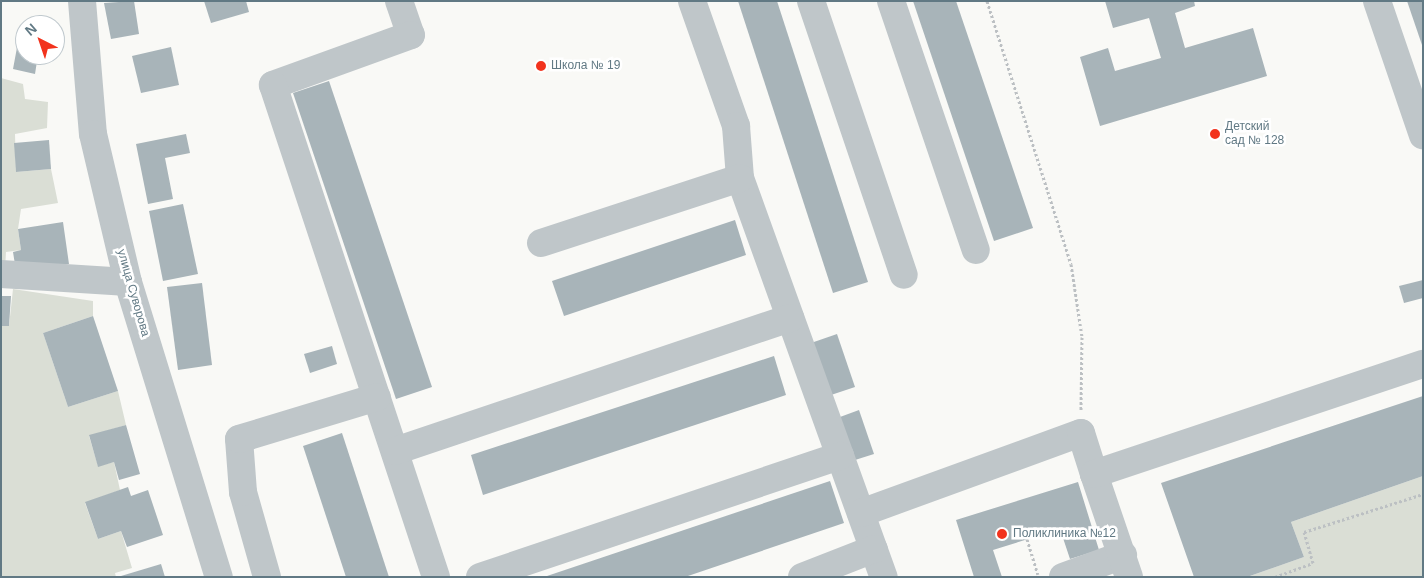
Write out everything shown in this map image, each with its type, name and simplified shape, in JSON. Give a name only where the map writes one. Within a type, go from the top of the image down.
[{"type":"street","name":"улица Суворова","points":[[82,1],[93,134],[128,282],[219,577]]},
{"type":"street","points":[[399,1],[411,35],[273,85],[436,577]]},
{"type":"street","points":[[692,1],[736,126],[740,178],[884,577]]},
{"type":"street","points":[[811,1],[904,275]]},
{"type":"street","points":[[891,1],[976,250]]},
{"type":"street","points":[[1377,1],[1423,135]]},
{"type":"street","points":[[541,243],[740,178]]},
{"type":"street","points":[[1,274],[128,282]]},
{"type":"street","points":[[395,451],[790,318]]},
{"type":"street","points":[[1094,474],[1423,364]]},
{"type":"street","points":[[268,577],[243,492],[239,438],[377,397]]},
{"type":"street","points":[[861,513],[1081,433],[1126,566],[1063,577]]},
{"type":"street","points":[[480,577],[840,456]]},
{"type":"street","points":[[802,577],[874,549]]},
{"type":"path","points":[[987,1],[1071,264],[1082,337],[1081,433]]},
{"type":"path","points":[[1275,577],[1313,563],[1304,532],[1423,494]]},
{"type":"path","points":[[1027,539],[1039,577]]},
{"type":"shaded area","points":[[1,78],[23,84],[25,99],[48,102],[47,128],[15,134],[16,172],[51,169],[58,203],[21,209],[18,229],[21,250],[6,252],[5,270],[1,270]]},
{"type":"shaded area","points":[[13,289],[93,301],[93,316],[43,333],[68,407],[118,391],[126,425],[89,436],[98,466],[114,462],[120,490],[85,503],[98,539],[121,531],[132,568],[115,573],[116,577],[1,577],[1,326],[9,326]]},
{"type":"shaded area","points":[[1423,476],[1423,577],[1247,577],[1304,557],[1291,522]]},
{"type":"building","points":[[134,1],[139,34],[111,39],[104,3]]},
{"type":"building","points":[[204,1],[246,1],[249,12],[211,23]]},
{"type":"building","points":[[738,1],[777,1],[868,282],[833,293]]},
{"type":"building","points":[[913,1],[956,1],[1033,228],[994,241]]},
{"type":"building","points":[[1105,1],[1194,1],[1195,6],[1175,13],[1185,48],[1253,28],[1267,76],[1100,126],[1080,57],[1108,48],[1115,71],[1161,58],[1149,18],[1113,28]]},
{"type":"building","points":[[1407,1],[1423,1],[1423,45],[1422,45]]},
{"type":"building","points":[[171,47],[179,85],[141,93],[132,56]]},
{"type":"building","points":[[15,58],[15,65],[36,65],[35,74],[13,69]]},
{"type":"building","points":[[329,81],[432,387],[396,399],[293,93]]},
{"type":"building","points":[[186,134],[190,153],[165,158],[173,199],[148,204],[136,144]]},
{"type":"building","points":[[49,140],[51,169],[16,172],[14,143]]},
{"type":"building","points":[[183,204],[198,274],[163,281],[149,211]]},
{"type":"building","points":[[735,220],[746,255],[564,316],[552,281]]},
{"type":"building","points":[[63,222],[69,264],[16,271],[13,252],[21,250],[18,229]]},
{"type":"building","points":[[1423,280],[1423,298],[1404,303],[1399,286]]},
{"type":"building","points":[[202,283],[212,365],[178,370],[167,287]]},
{"type":"building","points":[[1,296],[11,296],[9,326],[1,326]]},
{"type":"building","points":[[93,316],[118,391],[68,407],[43,333]]},
{"type":"building","points":[[837,334],[855,387],[828,396],[811,343]]},
{"type":"building","points":[[332,346],[337,364],[310,373],[304,354]]},
{"type":"building","points":[[774,356],[786,395],[483,495],[471,455]]},
{"type":"building","points":[[1423,396],[1423,476],[1291,522],[1304,557],[1247,577],[1194,577],[1161,483]]},
{"type":"building","points":[[859,410],[874,454],[855,460],[840,417]]},
{"type":"building","points":[[126,425],[140,474],[119,480],[114,462],[98,467],[89,435]]},
{"type":"building","points":[[342,433],[389,577],[346,577],[303,446]]},
{"type":"building","points":[[830,481],[844,523],[685,577],[544,577]]},
{"type":"building","name":"Поликлиника №12","points":[[1078,482],[1099,550],[1070,559],[1060,529],[993,550],[1002,577],[974,577],[956,520]]},
{"type":"building","points":[[128,487],[131,496],[148,490],[163,535],[127,547],[121,531],[98,539],[85,502]]},
{"type":"building","points":[[161,564],[165,577],[121,577],[121,576]]},
{"type":"place","name":"Школа № 19","points":[[541,66]]},
{"type":"place","name":"Детский сад № 128","points":[[1215,134]]},
{"type":"place","name":"Поликлиника №12","points":[[1002,534]]}]
